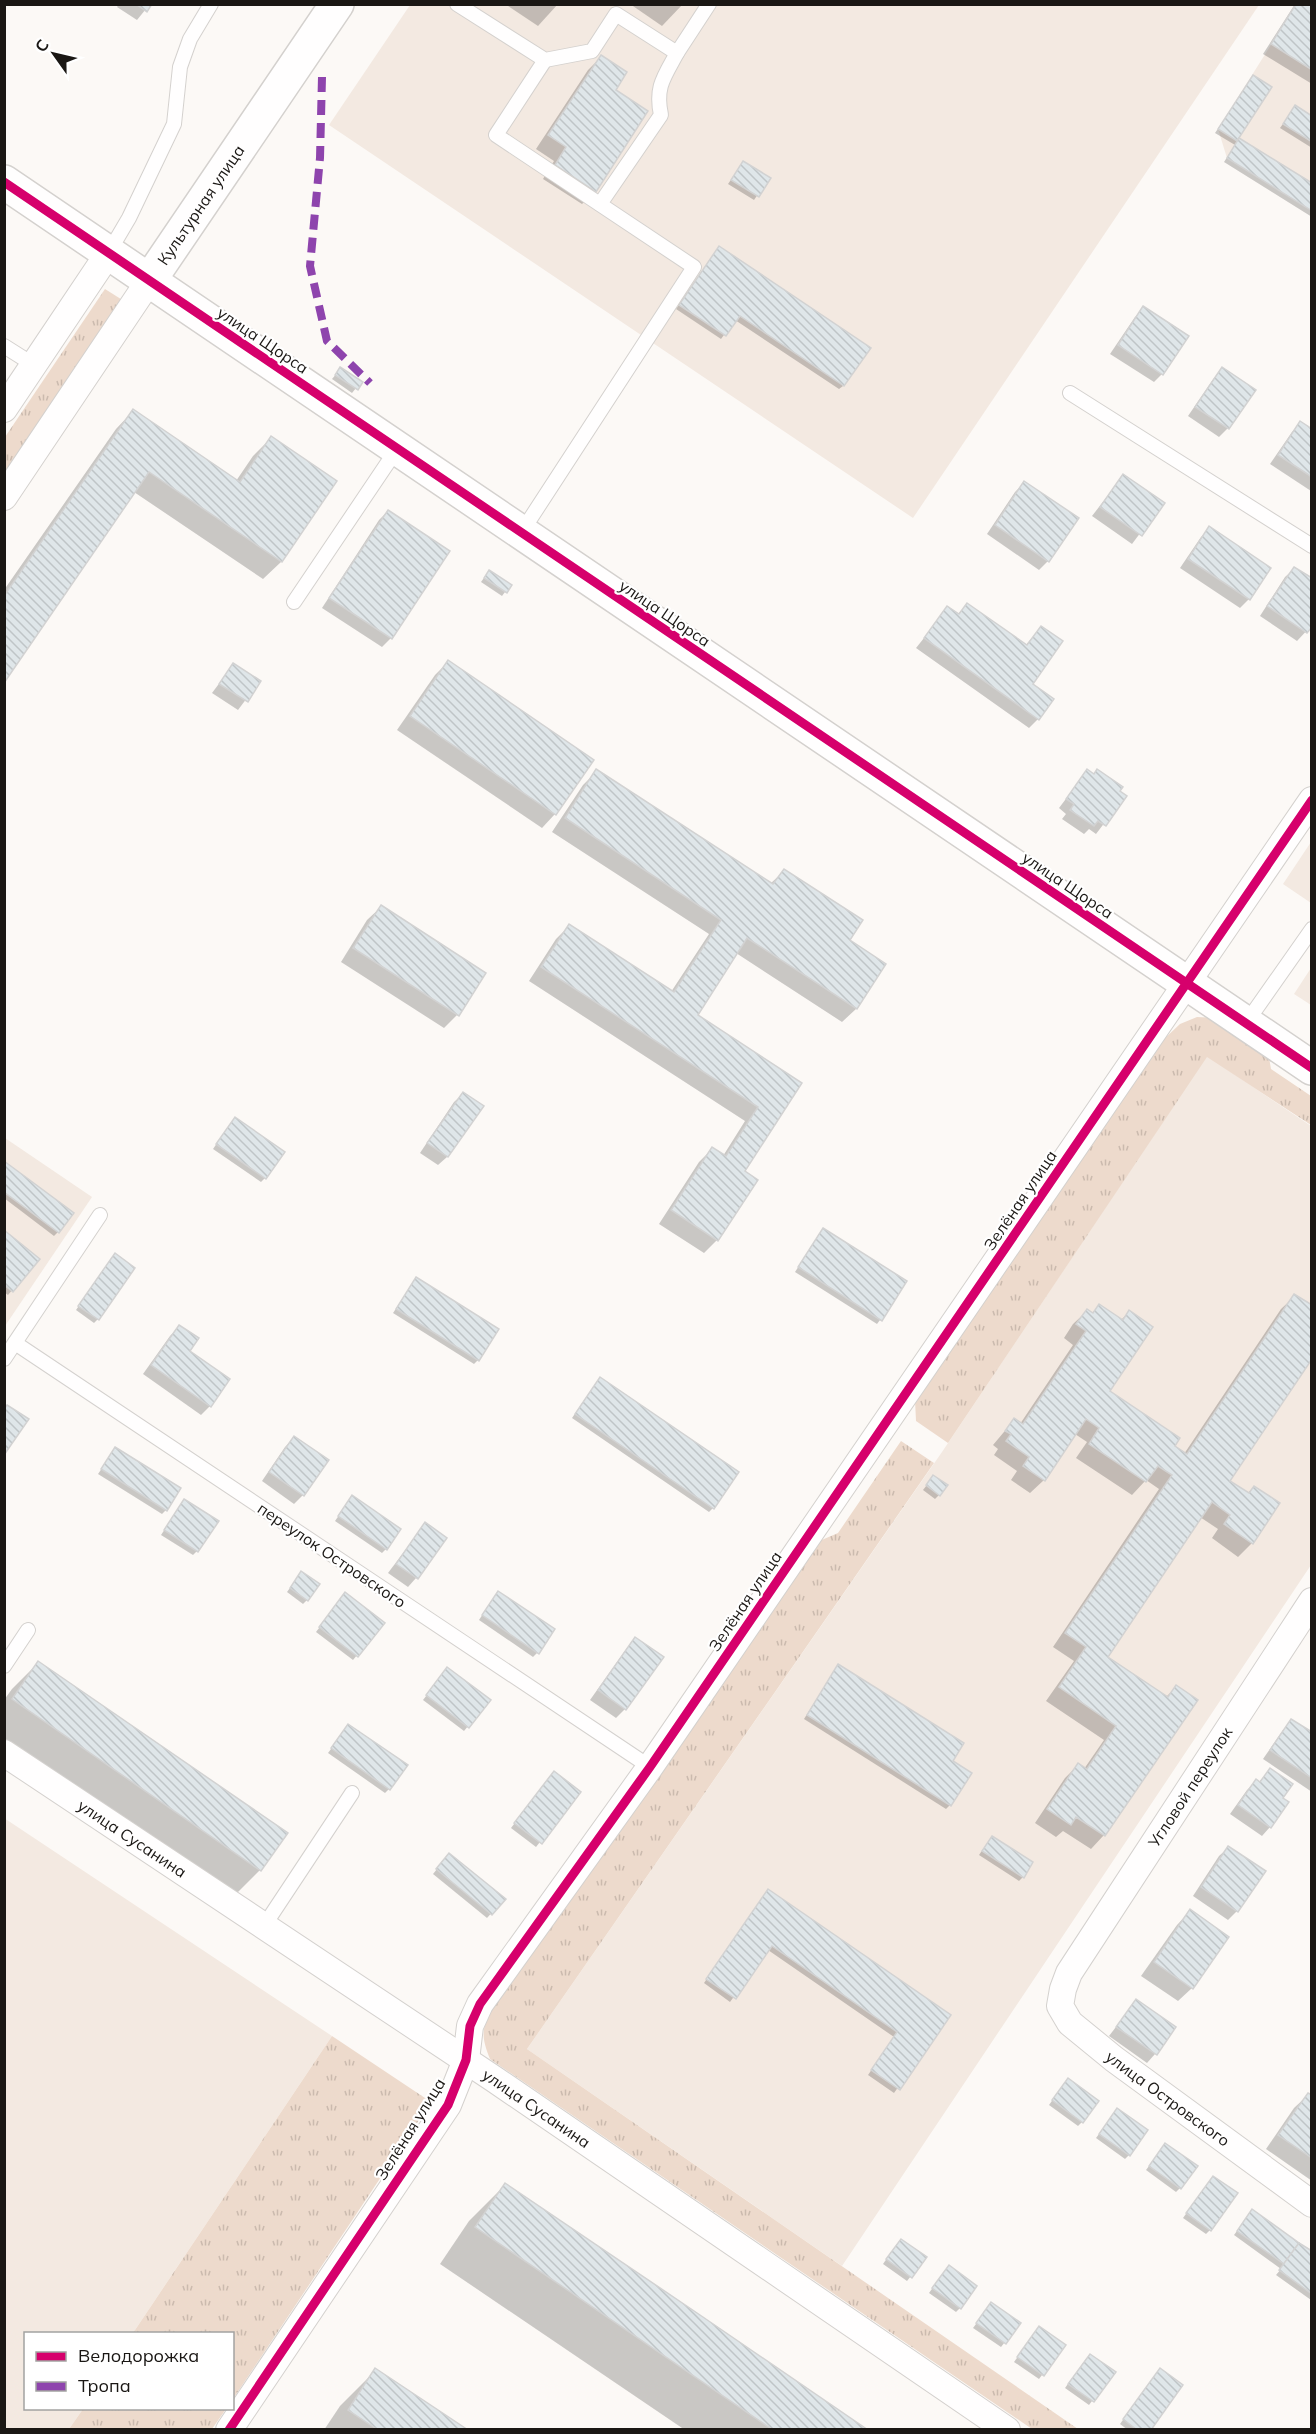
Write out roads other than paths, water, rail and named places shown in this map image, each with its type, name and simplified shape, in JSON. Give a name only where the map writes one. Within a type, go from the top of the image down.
[{"type":"street","name":"Культурная улица","points":[[4,497],[337,4]]},
{"type":"street","name":"улица Щорса","points":[[4,182],[1311,1068]]},
{"type":"street","points":[[4,409],[109,253]]},
{"type":"street","name":"Зелёная улица","points":[[229,2430],[448,2105],[466,2060],[470,2026],[480,2004],[650,1767],[1169,1006],[1188,984],[1311,800]]},
{"type":"street","name":"Угловой переулок","points":[[1069,1973],[1311,1601]]},
{"type":"street","name":"улица Сусанина","points":[[4,1753],[466,2060],[1007,2430]]},
{"type":"street","name":"улица Островского","points":[[1069,1973],[1060,2006],[1070,2024],[1311,2204]]},
{"type":"lane","points":[[109,253],[129,218],[174,124],[180,67],[189,39],[211,4]]},
{"type":"lane","points":[[457,4],[545,60],[592,51],[616,14],[677,53]]},
{"type":"lane","points":[[600,204],[661,115],[658,102],[659,86],[677,53],[709,4]]},
{"type":"lane","points":[[521,533],[694,267],[496,135],[545,60]]},
{"type":"lane","points":[[4,346],[34,365]]},
{"type":"lane","points":[[1070,393],[1311,546]]},
{"type":"lane","points":[[294,602],[397,449]]},
{"type":"lane","points":[[1246,1023],[1311,929]]},
{"type":"lane","points":[[4,1359],[100,1215]]},
{"type":"lane","name":"переулок Островского","points":[[15,1343],[650,1767]]},
{"type":"lane","points":[[4,1666],[28,1630]]},
{"type":"lane","points":[[264,1926],[352,1793]]}]
